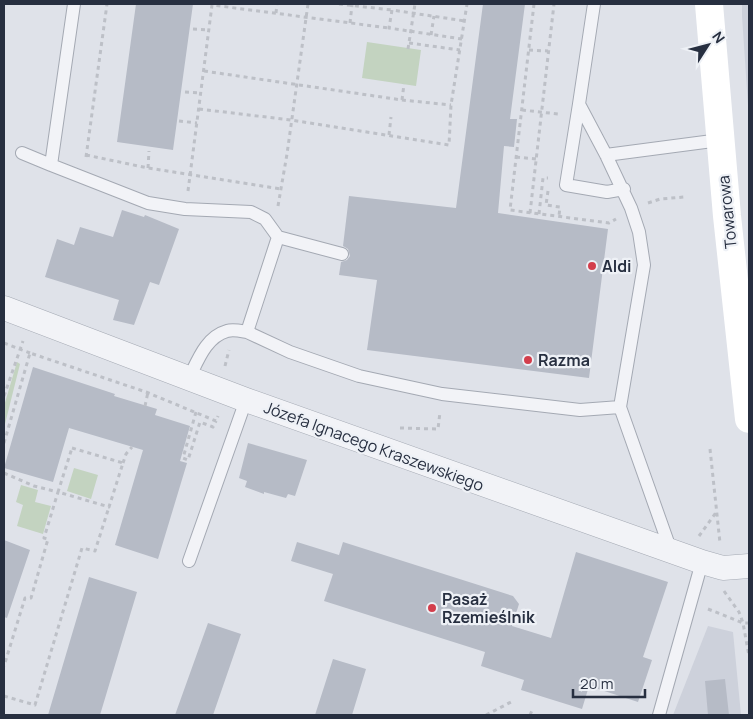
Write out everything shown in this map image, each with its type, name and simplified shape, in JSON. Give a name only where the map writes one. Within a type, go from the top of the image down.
[{"type":"main road","name":"Towarowa","points":[[709,4],[720,140],[749,419]]},
{"type":"street","name":"Józefa Ignacego Kraszewskiego","points":[[5,311],[237,397],[702,562],[723,568],[749,566]]},
{"type":"lane","points":[[51,165],[74,4]]},
{"type":"lane","points":[[594,4],[566,185],[607,192],[624,189]]},
{"type":"lane","points":[[578,110],[606,155],[624,189],[639,232],[644,265],[620,407],[671,551]]},
{"type":"lane","points":[[606,155],[720,140]]},
{"type":"lane","points":[[22,153],[148,203],[185,209],[251,212],[265,219],[278,237],[342,254]]},
{"type":"lane","points":[[241,331],[278,237]]},
{"type":"lane","points":[[189,378],[204,348],[213,338],[228,330],[241,331],[290,352],[359,376],[442,394],[580,410],[620,407]]},
{"type":"lane","points":[[188,561],[237,397]]},
{"type":"lane","points":[[659,715],[702,562]]},
{"type":"path","points":[[82,177],[107,4]]},
{"type":"path","points":[[185,209],[212,4],[462,39]]},
{"type":"path","points":[[276,13],[277,4]]},
{"type":"path","points":[[278,237],[277,210],[308,4]]},
{"type":"path","points":[[339,4],[465,21]]},
{"type":"path","points":[[408,49],[415,4]]},
{"type":"path","points":[[199,109],[291,120],[448,145],[451,105],[467,4]]},
{"type":"path","points":[[534,4],[510,210],[552,215]]},
{"type":"path","points":[[530,213],[554,4]]},
{"type":"path","points":[[350,23],[352,5]]},
{"type":"path","points":[[389,28],[392,10]]},
{"type":"path","points":[[431,35],[434,16]]},
{"type":"path","points":[[193,29],[209,30]]},
{"type":"path","points":[[409,43],[460,50]]},
{"type":"path","points":[[529,50],[548,52]]},
{"type":"path","points":[[204,71],[402,100],[451,105]]},
{"type":"path","points":[[402,100],[404,84]]},
{"type":"path","points":[[185,92],[201,93]]},
{"type":"path","points":[[522,110],[541,113],[578,110]]},
{"type":"path","points":[[389,135],[392,117]]},
{"type":"path","points":[[179,122],[197,123]]},
{"type":"path","points":[[148,168],[149,151]]},
{"type":"path","points":[[86,155],[148,168],[280,189]]},
{"type":"path","points":[[516,157],[536,159]]},
{"type":"path","points":[[539,214],[543,178],[549,179]]},
{"type":"path","points":[[548,187],[546,205],[560,207],[559,216]]},
{"type":"path","points":[[237,397],[225,364],[241,331]]},
{"type":"path","points":[[4,343],[148,392],[207,416]]},
{"type":"path","points":[[4,396],[19,349]]},
{"type":"path","points":[[4,443],[30,353]]},
{"type":"path","points":[[146,406],[148,392]]},
{"type":"path","points":[[383,449],[393,428],[438,429],[442,394]]},
{"type":"path","points":[[196,412],[183,458],[188,460],[200,422],[213,427],[216,420]]},
{"type":"path","points":[[4,696],[35,705],[82,548],[94,551],[122,462],[132,447]]},
{"type":"path","points":[[4,666],[25,598],[31,598],[48,539],[44,538],[72,448],[122,462]]},
{"type":"path","points":[[4,473],[34,486],[109,507]]},
{"type":"path","points":[[698,537],[717,510]]},
{"type":"path","points":[[705,608],[743,623],[749,623]]},
{"type":"path","points":[[486,715],[513,701]]},
{"type":"path","points":[[530,715],[533,708]]},
{"type":"shaded area","points":[[742,4],[749,4],[749,120],[742,16]]},
{"type":"shaded area","points":[[708,626],[733,632],[741,715],[673,715]]},
{"type":"green space","points":[[367,42],[421,50],[416,86],[362,78]]},
{"type":"green space","points":[[17,362],[20,364],[4,428],[4,406]]},
{"type":"green space","points":[[74,468],[98,475],[91,499],[67,491]]},
{"type":"green space","points":[[21,485],[38,490],[35,502],[51,506],[43,534],[17,526],[23,505],[16,502]]},
{"type":"building","points":[[136,4],[193,4],[173,150],[117,142]]},
{"type":"building","points":[[483,4],[525,4],[510,119],[517,119],[514,147],[504,146],[498,213],[608,229],[589,378],[367,350],[377,280],[339,275],[341,262],[347,260],[350,256],[348,249],[343,246],[349,196],[456,208]]},
{"type":"building","points":[[122,210],[144,217],[145,215],[179,229],[159,285],[150,282],[134,325],[113,320],[119,300],[45,277],[57,239],[74,245],[80,227],[113,237]]},
{"type":"building","points":[[33,367],[157,409],[155,415],[190,426],[180,461],[187,463],[158,559],[115,545],[143,450],[69,428],[53,482],[4,468]]},
{"type":"building","points":[[248,443],[307,460],[295,496],[288,494],[286,498],[264,492],[264,494],[245,487],[247,481],[239,478]]},
{"type":"building","points":[[4,540],[30,550],[7,618],[4,617]]},
{"type":"building","points":[[297,542],[339,555],[343,542],[513,596],[519,604],[512,626],[551,638],[576,552],[668,582],[643,657],[652,660],[638,702],[589,686],[582,709],[521,690],[524,680],[481,666],[485,652],[324,601],[333,574],[291,561]]},
{"type":"building","points":[[89,577],[137,592],[100,715],[48,715]]},
{"type":"building","points":[[208,623],[241,634],[213,715],[175,715]]},
{"type":"building","points":[[333,659],[366,669],[352,715],[315,715]]},
{"type":"building","points":[[725,679],[729,715],[708,715],[705,681]]},
{"type":"place","name":"Aldi","points":[[592,266]]},
{"type":"place","name":"Razma","points":[[528,360]]},
{"type":"place","name":"Pasaż Rzemieślnik","points":[[432,608]]}]
